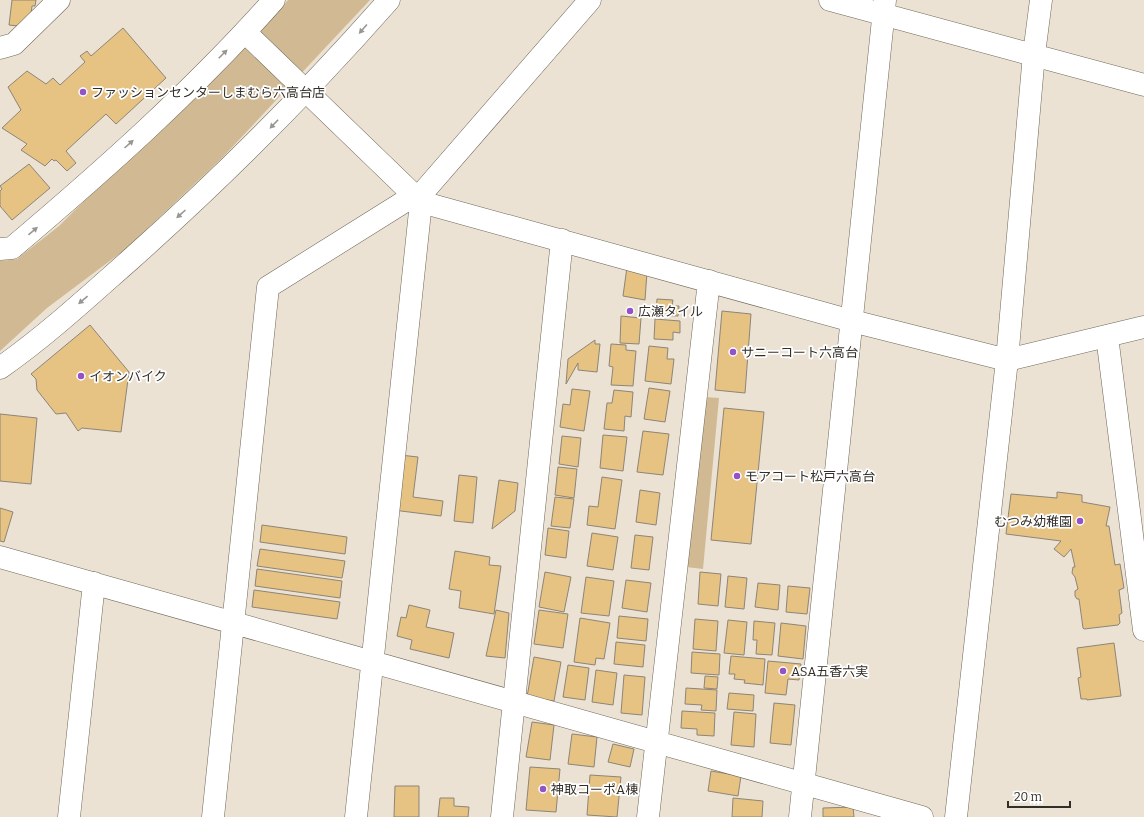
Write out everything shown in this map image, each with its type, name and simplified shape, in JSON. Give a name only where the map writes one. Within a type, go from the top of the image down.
[{"type":"street","points":[[0,48],[14,44],[59,0]]},
{"type":"street","points":[[0,249],[12,248],[43,222],[188,89],[246,32],[274,0]]},
{"type":"street","points":[[0,368],[101,285],[192,205],[307,91],[389,0]]},
{"type":"street","points":[[212,817],[268,287],[418,199],[590,0]]},
{"type":"street","points":[[830,0],[884,8],[1034,54],[1144,85]]},
{"type":"street","points":[[956,817],[1007,360],[1034,54],[1041,0]]},
{"type":"street","points":[[800,817],[884,8]]},
{"type":"street","points":[[246,32],[418,199],[852,321],[1007,360],[1144,327]]},
{"type":"street","points":[[356,817],[418,199]]},
{"type":"street","points":[[502,817],[562,240]]},
{"type":"street","points":[[648,817],[709,281]]},
{"type":"street","points":[[1107,336],[1144,630]]},
{"type":"street","points":[[0,557],[922,817]]},
{"type":"street","points":[[68,817],[94,583]]},
{"type":"shaded area","points":[[288,0],[370,0],[222,158],[127,248],[47,308],[0,351],[0,261],[17,259],[59,226],[135,150],[265,26]]},
{"type":"shaded area","points":[[704,397],[719,398],[703,569],[686,567]]},
{"type":"building","points":[[12,0],[36,0],[35,6],[32,6],[31,14],[18,26],[9,25]]},
{"type":"building","points":[[123,28],[166,78],[116,124],[106,114],[66,151],[76,163],[67,171],[56,160],[54,161],[52,159],[45,166],[21,150],[27,144],[2,128],[21,110],[8,87],[27,71],[46,84],[53,78],[60,85],[85,62],[80,56],[87,51],[91,56]]},
{"type":"building","points":[[29,164],[50,188],[12,220],[0,206],[0,191],[2,189],[0,186]]},
{"type":"building","points":[[627,267],[647,272],[645,300],[623,296]]},
{"type":"building","points":[[657,299],[673,300],[672,306],[679,306],[678,316],[656,315]]},
{"type":"building","name":"サニーコート六高台","points":[[722,311],[751,314],[745,393],[715,390]]},
{"type":"building","points":[[621,316],[641,318],[639,344],[620,343]]},
{"type":"building","points":[[655,319],[680,321],[680,333],[673,332],[673,340],[654,339]]},
{"type":"building","name":"イオンバイク","points":[[90,325],[129,372],[121,432],[82,428],[78,431],[66,413],[56,414],[37,390],[36,379],[31,374]]},
{"type":"building","points":[[595,340],[595,344],[600,344],[597,372],[578,370],[578,363],[566,384],[568,359]]},
{"type":"building","points":[[611,344],[626,345],[626,350],[636,351],[633,386],[611,385],[613,367],[609,366]]},
{"type":"building","points":[[649,346],[668,348],[667,359],[674,359],[671,384],[645,381]]},
{"type":"building","points":[[649,388],[670,391],[665,422],[644,419]]},
{"type":"building","points":[[572,389],[590,391],[584,431],[560,427],[563,404],[570,405]]},
{"type":"building","points":[[614,390],[633,392],[631,417],[625,416],[624,431],[604,429],[607,403],[612,403]]},
{"type":"building","name":"モアコート松戸六高台","points":[[724,408],[764,412],[751,544],[711,540]]},
{"type":"building","points":[[0,414],[37,418],[31,484],[0,481]]},
{"type":"building","points":[[643,431],[669,434],[663,475],[637,472]]},
{"type":"building","points":[[603,435],[627,437],[623,471],[600,468]]},
{"type":"building","points":[[562,436],[581,438],[578,467],[559,464]]},
{"type":"building","points":[[400,455],[418,457],[413,497],[443,501],[441,516],[393,510]]},
{"type":"building","points":[[558,467],[577,469],[574,498],[555,495]]},
{"type":"building","points":[[459,475],[477,477],[473,523],[454,521]]},
{"type":"building","points":[[602,477],[622,480],[615,529],[587,525],[589,506],[598,507]]},
{"type":"building","points":[[499,480],[518,483],[515,511],[492,529]]},
{"type":"building","points":[[640,490],[660,493],[656,525],[636,522]]},
{"type":"building","points":[[1057,492],[1082,495],[1082,502],[1110,507],[1106,526],[1109,526],[1115,565],[1120,564],[1124,588],[1119,590],[1122,613],[1119,615],[1120,623],[1118,625],[1083,628],[1079,599],[1075,596],[1075,591],[1078,589],[1075,577],[1072,573],[1073,567],[1075,567],[1071,549],[1064,557],[1054,549],[1061,541],[1006,534],[1011,494],[1057,498]]},
{"type":"building","points":[[555,497],[574,499],[570,528],[551,526]]},
{"type":"building","points":[[0,508],[13,512],[4,542],[0,541]]},
{"type":"building","points":[[262,525],[347,537],[345,554],[260,542]]},
{"type":"building","points":[[548,528],[569,531],[566,558],[545,555]]},
{"type":"building","points":[[592,533],[618,537],[613,570],[587,566]]},
{"type":"building","points":[[635,535],[653,537],[649,570],[631,568]]},
{"type":"building","points":[[260,549],[345,561],[342,578],[257,566]]},
{"type":"building","points":[[455,551],[490,557],[489,565],[501,566],[494,614],[459,608],[461,591],[449,589]]},
{"type":"building","points":[[257,569],[342,581],[340,598],[255,586]]},
{"type":"building","points":[[545,572],[571,577],[564,612],[539,607]]},
{"type":"building","points":[[700,572],[721,574],[718,606],[698,604]]},
{"type":"building","points":[[728,576],[747,578],[744,609],[725,607]]},
{"type":"building","points":[[586,577],[614,581],[609,616],[581,613]]},
{"type":"building","points":[[626,580],[651,583],[647,612],[622,608]]},
{"type":"building","points":[[758,583],[780,585],[778,610],[755,607]]},
{"type":"building","points":[[788,586],[810,588],[807,614],[786,612]]},
{"type":"building","points":[[254,590],[340,602],[337,619],[252,607]]},
{"type":"building","points":[[409,605],[430,610],[426,627],[454,633],[449,658],[410,649],[412,640],[397,636],[401,617],[406,618]]},
{"type":"building","points":[[496,610],[509,613],[505,658],[486,656]]},
{"type":"building","points":[[539,610],[568,614],[563,648],[534,644]]},
{"type":"building","points":[[619,616],[648,619],[646,641],[617,638]]},
{"type":"building","points":[[580,618],[610,623],[604,659],[596,658],[595,665],[574,662]]},
{"type":"building","points":[[695,619],[718,621],[716,651],[693,649]]},
{"type":"building","points":[[728,620],[747,622],[744,655],[724,653]]},
{"type":"building","points":[[754,621],[775,623],[772,655],[756,654],[757,640],[753,640]]},
{"type":"building","points":[[781,623],[806,626],[803,659],[778,656]]},
{"type":"building","points":[[616,642],[645,645],[643,667],[614,664]]},
{"type":"building","points":[[1114,643],[1121,696],[1087,700],[1081,699],[1078,678],[1081,677],[1077,648]]},
{"type":"building","points":[[692,652],[720,654],[719,675],[691,673]]},
{"type":"building","points":[[731,656],[765,659],[763,685],[744,683],[745,680],[734,679],[735,674],[729,674]]},
{"type":"building","points":[[534,657],[561,662],[554,701],[527,697]]},
{"type":"building","name":"ASA五香六実","points":[[768,661],[801,664],[799,680],[788,679],[786,695],[765,693]]},
{"type":"building","points":[[568,665],[589,668],[585,700],[563,697]]},
{"type":"building","points":[[596,670],[617,673],[613,705],[592,702]]},
{"type":"building","points":[[624,675],[645,677],[642,715],[621,713]]},
{"type":"building","points":[[705,676],[718,677],[717,689],[704,688]]},
{"type":"building","points":[[686,688],[717,690],[716,711],[701,710],[702,705],[685,704]]},
{"type":"building","points":[[729,693],[754,695],[753,711],[727,709]]},
{"type":"building","points":[[774,703],[795,705],[791,745],[770,743]]},
{"type":"building","points":[[682,711],[715,713],[714,736],[697,735],[697,729],[681,728]]},
{"type":"building","points":[[734,712],[756,714],[754,747],[731,745]]},
{"type":"building","points":[[532,722],[554,725],[550,760],[526,757]]},
{"type":"building","points":[[572,734],[597,737],[594,767],[568,764]]},
{"type":"building","points":[[613,744],[634,749],[630,767],[608,762]]},
{"type":"building","name":"神取コーポA棟","points":[[530,767],[560,769],[556,812],[526,810]]},
{"type":"building","points":[[711,771],[741,776],[738,796],[708,791]]},
{"type":"building","points":[[590,775],[621,777],[617,817],[587,815]]},
{"type":"building","points":[[395,786],[419,786],[419,817],[394,817]]},
{"type":"building","points":[[440,798],[454,798],[454,806],[469,807],[468,817],[438,817]]},
{"type":"building","points":[[733,798],[763,801],[762,817],[732,817]]},
{"type":"building","points":[[853,807],[854,817],[823,817],[823,808]]},
{"type":"place","name":"ファッションセンターしまむら六高台店","points":[[83,92]]},
{"type":"place","name":"広瀬タイル","points":[[630,311]]},
{"type":"place","name":"サニーコート六高台","points":[[733,352]]},
{"type":"place","name":"イオンバイク","points":[[81,376]]},
{"type":"place","name":"モアコート松戸六高台","points":[[737,476]]},
{"type":"place","name":"むつみ幼稚園","points":[[1080,521]]},
{"type":"place","name":"ASA五香六実","points":[[783,671]]},
{"type":"place","name":"神取コーポA棟","points":[[543,789]]}]
